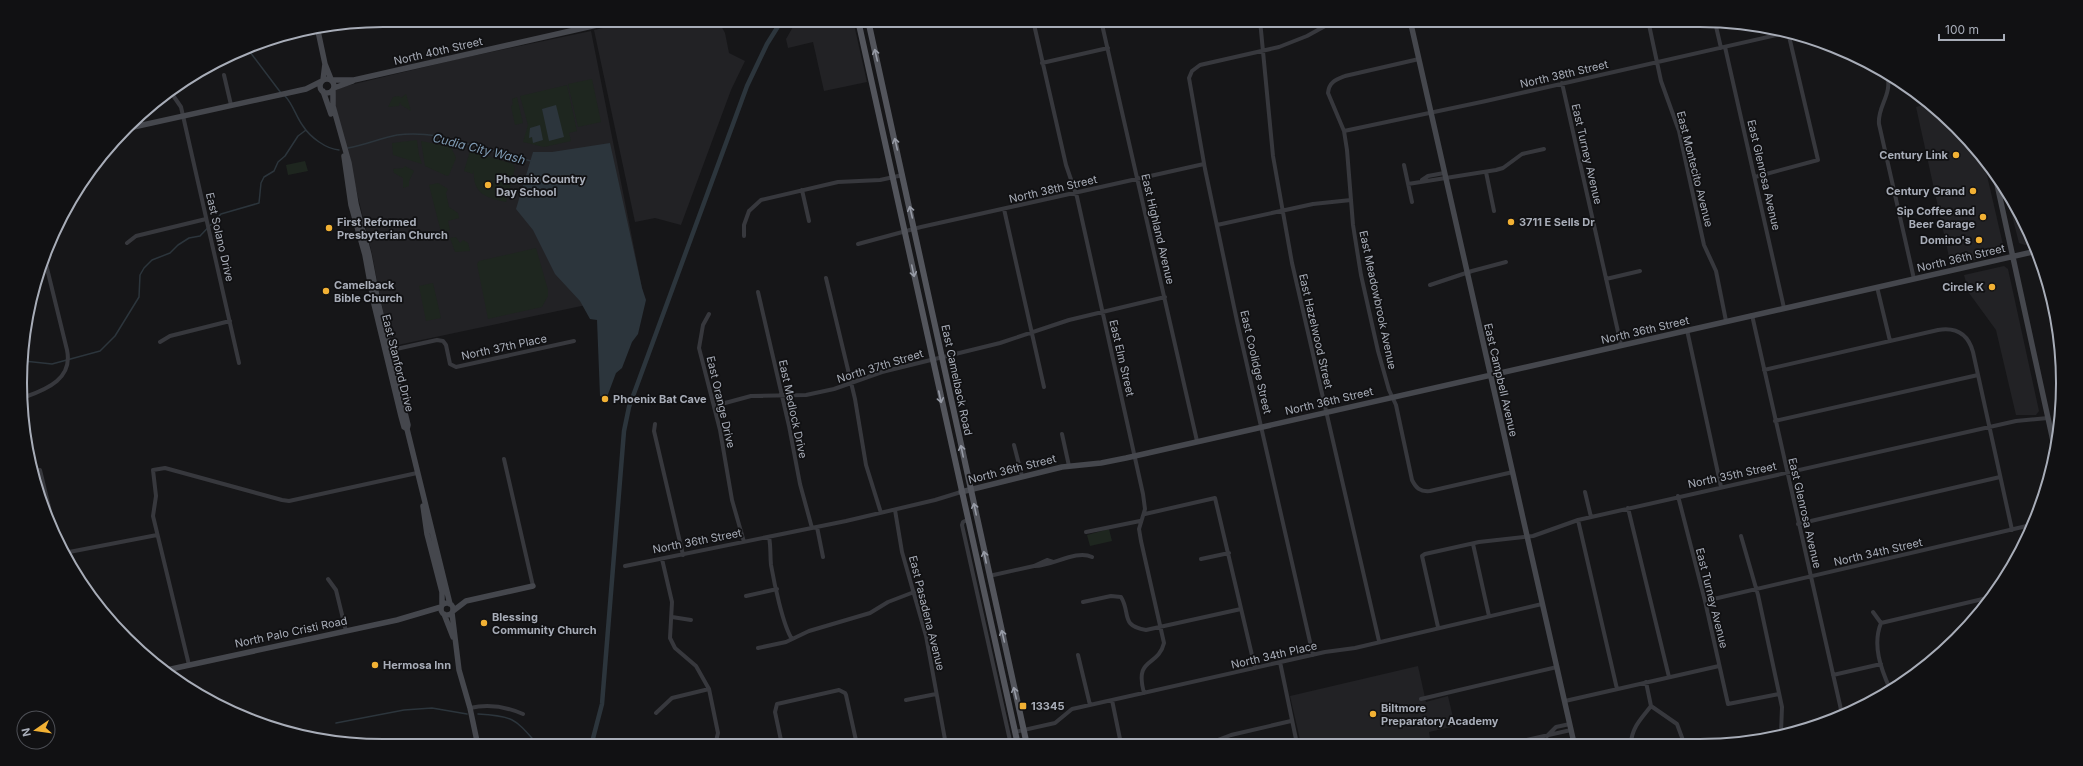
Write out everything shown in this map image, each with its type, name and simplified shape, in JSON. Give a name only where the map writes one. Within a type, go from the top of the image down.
[{"type":"main road","name":"East Camelback Road","points":[[860,27],[961,492],[988,626],[1017,739]]},
{"type":"main road","name":"East Camelback Road","points":[[870,27],[1026,739]]},
{"type":"main road","points":[[873,89],[883,88]]},
{"type":"main road","points":[[988,626],[1000,623]]},
{"type":"street","name":"North 40th Street","points":[[334,89],[354,80],[576,27]]},
{"type":"street","name":"East Elm Street","points":[[1034,27],[1066,164],[1076,193],[1135,456],[1143,494],[1145,514]]},
{"type":"street","name":"East Highland Avenue","points":[[1103,27],[1197,441]]},
{"type":"street","name":"East Hazelwood Street","points":[[1260,27],[1272,149],[1302,315],[1379,641]]},
{"type":"street","points":[[1262,51],[1290,43],[1322,27]]},
{"type":"street","name":"East Campbell Avenue","points":[[1411,27],[1466,274],[1573,739]]},
{"type":"street","name":"East Montecito Avenue","points":[[1650,27],[1662,85],[1679,131],[1704,245],[1716,271],[1726,321]]},
{"type":"street","name":"East Glenrosa Avenue","points":[[1717,28],[1723,47],[1755,177],[1784,308]]},
{"type":"street","points":[[306,89],[323,91],[327,93],[334,89],[325,64],[318,33]]},
{"type":"street","name":"North 38th Street","points":[[1344,131],[1431,113],[1773,36]]},
{"type":"street","name":"North 38th Street","points":[[1755,177],[1818,160],[1791,39]]},
{"type":"street","points":[[1042,63],[1108,48]]},
{"type":"street","name":"East Coolidge Street","points":[[1262,51],[1200,65],[1190,73],[1190,83],[1204,164],[1217,225],[1313,655]]},
{"type":"street","name":"East Meadowbrook Avenue","points":[[1418,59],[1345,76],[1334,80],[1329,87],[1328,93],[1330,101],[1344,131],[1361,275],[1378,351],[1392,397],[1396,405],[1412,480],[1415,486],[1420,490],[1430,491],[1512,472]]},
{"type":"street","points":[[323,91],[320,87],[325,64]]},
{"type":"street","points":[[224,75],[231,105]]},
{"type":"street","name":"North 40th Street","points":[[331,80],[354,80]]},
{"type":"street","points":[[136,126],[306,89],[322,81],[331,80]]},
{"type":"street","points":[[1888,81],[1889,88],[1880,112],[1879,124],[1914,279]]},
{"type":"street","name":"East Turney Avenue","points":[[1562,83],[1621,345]]},
{"type":"street","name":"East Stanford Drive","points":[[334,89],[333,106],[349,163],[356,204],[401,416],[404,427],[407,429],[452,608],[454,641],[459,670],[470,708],[477,739]]},
{"type":"street","name":"East Stanford Drive","points":[[323,91],[342,145],[351,205],[365,254],[374,304],[388,351]]},
{"type":"street","name":"East Solano Drive","points":[[173,96],[181,107],[240,362]]},
{"type":"street","points":[[1408,184],[1444,176],[1486,172],[1503,168],[1522,154],[1544,149]]},
{"type":"street","name":"North 38th Street","points":[[905,233],[1204,164]]},
{"type":"street","points":[[1404,166],[1412,202]]},
{"type":"street","points":[[1486,172],[1494,211]]},
{"type":"street","points":[[744,236],[746,217],[756,203],[764,199],[838,182],[903,176]]},
{"type":"street","points":[[1998,188],[2052,436]]},
{"type":"street","points":[[802,190],[809,222]]},
{"type":"street","points":[[1217,225],[1313,204],[1351,200]]},
{"type":"street","points":[[1004,209],[1044,387]]},
{"type":"street","points":[[127,243],[136,236],[206,219]]},
{"type":"street","points":[[858,244],[905,233]]},
{"type":"street","name":"North 36th Street","points":[[625,566],[895,510],[1022,476],[1069,466],[1101,463],[1135,456],[2031,252]]},
{"type":"street","points":[[1430,285],[1506,262]]},
{"type":"street","points":[[28,396],[41,391],[57,381],[64,374],[68,365],[67,350],[47,267]]},
{"type":"street","points":[[1606,279],[1640,271]]},
{"type":"street","points":[[826,278],[851,384],[866,465],[881,513]]},
{"type":"street","points":[[1877,287],[1890,341]]},
{"type":"street","name":"East Medlock Drive","points":[[758,292],[782,395],[800,484],[815,527],[823,557]]},
{"type":"street","name":"North 37th Street","points":[[714,406],[751,396],[818,393],[851,384],[882,372],[1000,344],[1069,320],[1165,297]]},
{"type":"street","name":"East Orange Drive","points":[[708,314],[702,325],[699,348],[720,430],[732,500],[744,542]]},
{"type":"street","name":"East Glenrosa Avenue","points":[[1752,315],[1841,710]]},
{"type":"street","points":[[160,342],[170,336],[230,321]]},
{"type":"street","points":[[1764,370],[1946,329],[1960,332],[1971,344],[2012,530]]},
{"type":"street","points":[[1687,330],[1721,487]]},
{"type":"street","name":"North 37th Place","points":[[388,351],[437,340],[443,341],[446,345],[450,364],[456,367],[574,341]]},
{"type":"street","points":[[1775,421],[1978,375]]},
{"type":"street","name":"North 35th Street","points":[[1438,627],[1422,556],[1473,544],[1543,534],[1578,520],[1989,426],[2023,419],[2048,418]]},
{"type":"street","points":[[655,424],[654,431],[683,555]]},
{"type":"street","points":[[1062,434],[1069,466]]},
{"type":"street","points":[[1014,445],[1022,476]]},
{"type":"street","points":[[452,608],[466,601],[533,586],[504,459]]},
{"type":"street","points":[[189,665],[153,516],[156,496],[153,470],[165,468],[290,501],[417,473]]},
{"type":"street","points":[[38,470],[40,470],[48,502]]},
{"type":"street","points":[[1798,524],[2000,477]]},
{"type":"street","name":"East Stanford Drive","points":[[422,492],[427,534],[442,592],[442,606],[454,641]]},
{"type":"street","points":[[1585,492],[1591,517]]},
{"type":"street","name":"East Turney Avenue","points":[[1678,496],[1705,601],[1728,704],[1779,694]]},
{"type":"street","points":[[1144,693],[1141,680],[1142,669],[1162,648],[1164,643],[1140,540],[1140,521],[1145,514],[1215,498],[1255,668]]},
{"type":"street","points":[[1628,508],[1669,677]]},
{"type":"street","name":"East Pasadena Avenue","points":[[895,510],[902,552],[926,636],[945,739]]},
{"type":"street","points":[[1578,520],[1617,689]]},
{"type":"street","points":[[1086,532],[1140,521]]},
{"type":"street","name":"North 34th Street","points":[[1705,601],[2025,526]]},
{"type":"street","points":[[70,552],[157,535]]},
{"type":"street","points":[[1741,536],[1756,589],[1782,707],[1781,729]]},
{"type":"street","points":[[769,537],[772,552],[772,567],[786,629],[792,639]]},
{"type":"street","points":[[1473,544],[1490,616]]},
{"type":"street","points":[[1201,559],[1229,553]]},
{"type":"street","points":[[989,576],[1034,566],[1040,562],[1053,562],[1084,555],[1092,557]]},
{"type":"street","points":[[662,559],[672,602],[672,617],[669,631],[672,644],[696,666],[709,689],[718,733],[716,739]]},
{"type":"street","points":[[328,579],[336,590],[346,631]]},
{"type":"street","points":[[746,596],[777,589]]},
{"type":"street","points":[[758,648],[792,639],[809,630],[870,613],[888,602],[914,592]]},
{"type":"street","points":[[1083,602],[1117,595],[1123,601],[1127,620],[1131,626],[1146,630],[1161,628],[1241,609]]},
{"type":"street","points":[[1880,623],[1983,599]]},
{"type":"street","name":"North 34th Place","points":[[1015,732],[1055,723],[1072,709],[1542,604]]},
{"type":"street","name":"North Palo Cristi Road","points":[[171,669],[425,613],[442,606],[452,608]]},
{"type":"street","name":"North Palo Cristi Road","points":[[425,613],[444,614],[452,608]]},
{"type":"street","points":[[1873,612],[1880,623],[1877,643],[1881,664],[1889,685]]},
{"type":"street","points":[[672,617],[691,620]]},
{"type":"street","name":"East Camelback Road","points":[[988,626],[1010,739]]},
{"type":"street","points":[[1078,655],[1090,705]]},
{"type":"street","points":[[1280,662],[1296,739]]},
{"type":"street","points":[[1833,675],[1881,664]]},
{"type":"street","points":[[1565,701],[1720,666]]},
{"type":"street","points":[[1421,699],[1557,668]]},
{"type":"street","points":[[1646,682],[1651,706],[1678,724],[1683,739]]},
{"type":"street","points":[[656,713],[672,698],[709,689]]},
{"type":"street","points":[[781,739],[775,706],[779,703],[801,698],[842,691],[846,696],[856,739]]},
{"type":"street","points":[[906,700],[936,694]]},
{"type":"street","points":[[1112,700],[1120,739]]},
{"type":"street","points":[[470,708],[478,706],[511,709],[523,714]]},
{"type":"street","points":[[1630,739],[1631,734],[1635,727],[1651,706]]},
{"type":"street","points":[[1220,739],[1231,735],[1291,721]]},
{"type":"street","points":[[1547,736],[1554,728],[1570,727]]},
{"type":"street","points":[[1533,739],[1555,734],[1570,727]]},
{"type":"street","points":[[1554,728],[1555,734]]},
{"type":"shaded area","points":[[608,27],[722,27],[725,33],[729,53],[745,61],[731,90],[681,225],[655,218],[635,222],[594,30]]},
{"type":"shaded area","points":[[793,27],[855,27],[867,82],[824,91],[813,42],[788,48],[786,39]]},
{"type":"shaded area","name":"Phoenix Country Day School","points":[[591,31],[643,293],[393,346],[381,302],[372,254],[334,100],[336,90],[346,86],[458,59]]},
{"type":"shaded area","points":[[592,79],[601,122],[578,127],[568,84]]},
{"type":"shaded area","points":[[567,85],[577,131],[569,133],[571,141],[544,147],[523,142],[528,125],[520,96]]},
{"type":"shaded area","points":[[406,94],[411,111],[401,105],[400,102],[399,106],[388,107],[393,97],[399,96],[401,98]]},
{"type":"shaded area","points":[[517,97],[523,123],[515,125],[511,106],[513,105],[512,99]]},
{"type":"shaded area","points":[[556,105],[564,137],[549,141],[542,109]]},
{"type":"shaded area","points":[[1922,105],[1935,115],[1968,148],[1986,172],[2004,249],[2000,254],[1951,266],[1916,107]]},
{"type":"shaded area","points":[[540,125],[543,140],[533,143],[532,137],[529,138],[530,128]]},
{"type":"shaded area","points":[[417,140],[422,164],[393,155],[392,143]]},
{"type":"shaded area","points":[[421,141],[451,147],[456,158],[449,175],[447,176],[425,166]]},
{"type":"shaded area","points":[[610,143],[642,288],[646,300],[638,334],[632,342],[622,368],[616,373],[607,397],[600,396],[597,320],[590,319],[580,301],[555,274],[533,230],[516,209],[533,152],[552,152]]},
{"type":"shaded area","points":[[470,151],[513,164],[515,168],[506,202],[492,199],[482,193],[475,184],[474,170],[473,174],[464,171]]},
{"type":"shaded area","points":[[305,161],[308,171],[288,175],[286,165]]},
{"type":"shaded area","points":[[405,166],[414,171],[409,181],[409,186],[403,188],[403,178],[394,173],[393,169],[403,168]]},
{"type":"shaded area","points":[[438,183],[448,189],[446,193],[449,207],[458,213],[459,218],[448,221],[450,230],[441,232],[429,185]]},
{"type":"shaded area","points":[[2011,210],[2028,245],[2019,243]]},
{"type":"shaded area","points":[[456,237],[460,243],[463,240],[468,243],[470,251],[455,252],[450,238]]},
{"type":"shaded area","points":[[536,248],[548,290],[548,296],[542,307],[488,319],[477,264],[479,261]]},
{"type":"shaded area","points":[[2004,266],[2008,269],[2039,411],[2036,415],[2016,415],[1996,330],[1969,293],[1964,275]]},
{"type":"shaded area","points":[[433,283],[441,318],[426,321],[419,286]]},
{"type":"shaded area","points":[[1109,529],[1112,541],[1090,546],[1087,535]]},
{"type":"shaded area","name":"Biltmore Preparatory Academy","points":[[1418,666],[1426,702],[1448,696],[1455,726],[1429,732],[1430,739],[1300,739],[1290,696]]},
{"type":"waterway","points":[[593,739],[602,704],[624,431],[629,407],[747,86],[767,44],[778,27]]},
{"type":"waterway","name":"Cudia City Wash","points":[[251,53],[281,93]]},
{"type":"waterway","name":"Cudia City Wash","points":[[285,96],[306,130],[319,142],[339,150]]},
{"type":"waterway","points":[[28,361],[52,364],[100,351],[115,336],[139,297],[140,275],[144,268],[152,260],[170,253],[178,245],[189,238],[200,236],[221,214],[259,203],[261,183],[264,177],[274,171],[278,162],[285,156],[298,136],[306,130]]},
{"type":"waterway","name":"Cudia City Wash","points":[[348,148],[397,135],[423,134],[438,136],[531,161]]},
{"type":"waterway","points":[[336,723],[404,710],[432,708],[467,714]]},
{"type":"waterway","points":[[478,714],[507,718],[519,725],[533,739]]},
{"type":"place","name":"Century Link","points":[[1956,155]]},
{"type":"place","name":"Phoenix Country Day School","points":[[488,185]]},
{"type":"place","name":"Century Grand","points":[[1973,191]]},
{"type":"place","name":"Sip Coffee and Beer Garage","points":[[1983,217]]},
{"type":"place","name":"3711 E Sells Dr","points":[[1511,222]]},
{"type":"place","name":"First Reformed Presbyterian Church","points":[[329,228]]},
{"type":"place","name":"Domino's","points":[[1979,240]]},
{"type":"place","name":"Circle K","points":[[1992,287]]},
{"type":"place","name":"Camelback Bible Church","points":[[326,291]]},
{"type":"place","name":"Phoenix Bat Cave","points":[[605,399]]},
{"type":"place","name":"Blessing Community Church","points":[[484,623]]},
{"type":"place","name":"Hermosa Inn","points":[[375,665]]},
{"type":"place","name":"13345","points":[[1023,706]]},
{"type":"place","name":"Biltmore Preparatory Academy","points":[[1373,714]]}]
